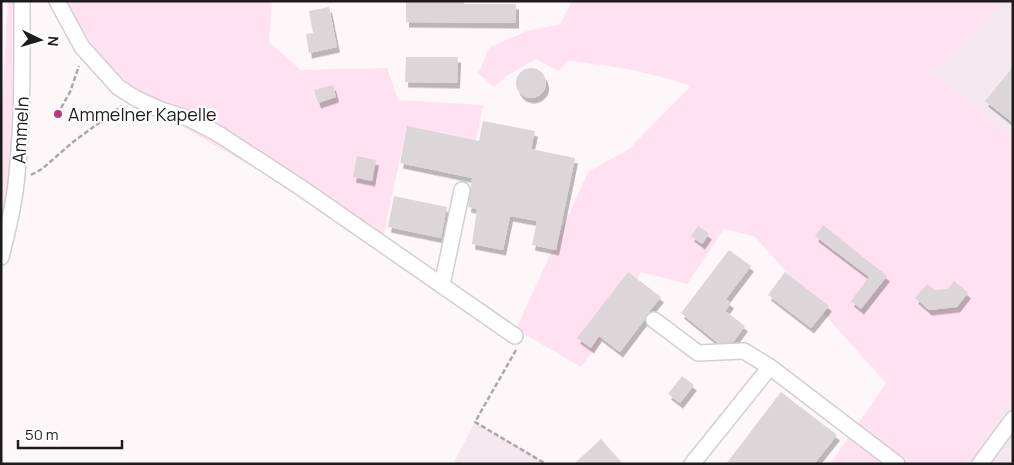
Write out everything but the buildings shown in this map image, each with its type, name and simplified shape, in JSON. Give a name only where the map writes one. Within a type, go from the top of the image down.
[{"type":"street","name":"Ammeln","points":[[1,257],[8,230],[17,175],[22,90],[22,1]]},
{"type":"street","points":[[56,1],[86,53],[118,87],[135,98],[161,110],[190,119],[217,133],[300,187],[515,336]]},
{"type":"street","points":[[442,285],[462,190]]},
{"type":"street","points":[[654,320],[698,353],[744,351],[770,367],[897,464]]},
{"type":"street","points":[[692,464],[770,367]]},
{"type":"street","points":[[980,464],[1013,419]]},
{"type":"path","points":[[61,108],[70,92],[82,58],[86,53]]},
{"type":"path","points":[[17,175],[29,176],[42,170],[73,142],[135,98]]},
{"type":"path","points":[[515,336],[522,340],[475,422],[546,464]]},
{"type":"shaded area","points":[[8,1],[18,1],[17,87],[5,229],[1,242],[1,120]]},
{"type":"shaded area","points":[[66,1],[272,1],[269,42],[301,70],[387,68],[398,100],[483,105],[475,145],[405,135],[380,251],[286,186],[183,127],[179,107],[136,88],[124,80],[104,60]]},
{"type":"shaded area","points":[[572,1],[1003,1],[932,72],[1013,138],[1013,396],[967,464],[830,464],[886,383],[754,236],[724,229],[687,284],[641,272],[598,345],[581,367],[516,329],[588,172],[629,149],[691,86],[630,70],[569,61],[558,71],[536,59],[508,75],[494,87],[478,73],[490,47],[527,31],[560,24]]},
{"type":"shaded area","points":[[1003,1],[1013,1],[1013,138],[931,73]]},
{"type":"shaded area","points":[[1013,396],[1013,464],[967,464]]},
{"type":"shaded area","points":[[475,422],[543,461],[545,464],[453,464]]},
{"type":"place","name":"Ammelner Kapelle","points":[[58,114]]}]
